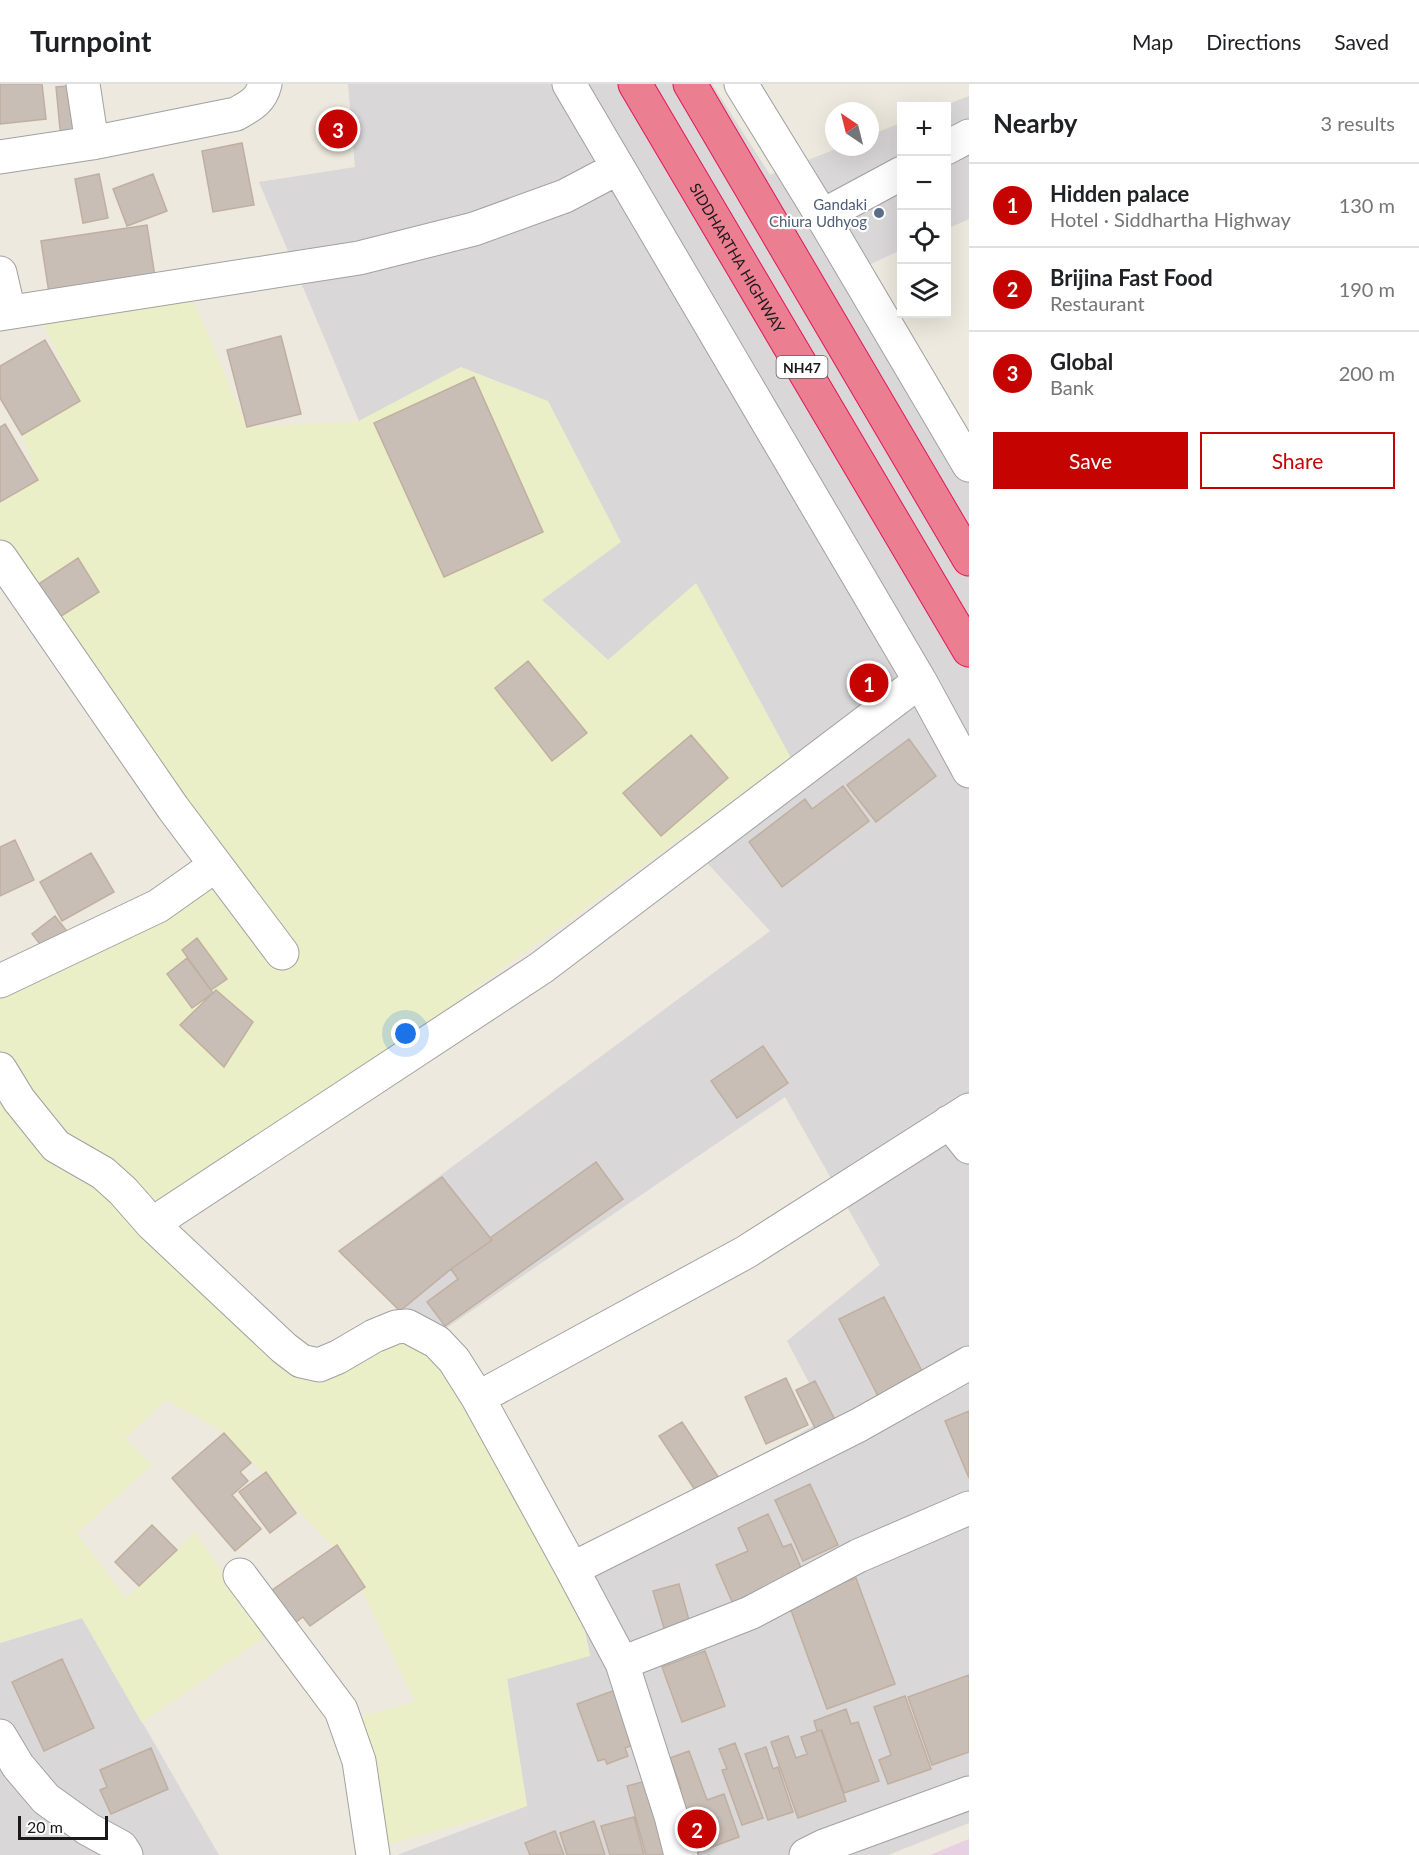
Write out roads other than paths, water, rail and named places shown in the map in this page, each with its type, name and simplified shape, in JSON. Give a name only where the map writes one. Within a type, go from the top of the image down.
[{"type":"highway","name":"SIDDHARTHA HIGHWAY","points":[[635,84],[969,650]]},
{"type":"highway","name":"NH47","points":[[690,84],[969,559]]},
{"type":"street","points":[[83,84],[92,143]]},
{"type":"street","points":[[0,157],[92,143],[236,114],[255,104],[263,94],[265,84]]},
{"type":"street","points":[[569,84],[920,681],[969,771]]},
{"type":"street","points":[[741,84],[969,465]]},
{"type":"street","points":[[951,145],[969,136]]},
{"type":"street","points":[[0,273],[4,313],[359,258],[474,229],[565,196],[618,168]]},
{"type":"street","points":[[822,216],[897,176]]},
{"type":"street","points":[[0,557],[173,808],[282,953]]},
{"type":"street","points":[[152,1224],[542,968],[920,681]]},
{"type":"street","points":[[0,981],[158,906],[216,865]]},
{"type":"street","points":[[0,1069],[19,1100],[56,1146],[103,1173],[123,1191],[152,1224],[284,1348],[301,1361],[320,1365],[374,1336],[396,1327],[407,1326],[438,1342],[454,1360],[478,1398],[622,1663],[671,1816],[681,1855]]},
{"type":"street","points":[[478,1398],[746,1252],[959,1116],[969,1147]]},
{"type":"street","points":[[572,1569],[859,1425],[969,1363]]},
{"type":"street","points":[[622,1663],[750,1613],[858,1556],[969,1508]]},
{"type":"street","points":[[240,1575],[341,1710],[359,1761],[372,1855]]},
{"type":"street","points":[[0,1736],[18,1766],[46,1799],[88,1829],[121,1847],[126,1855]]},
{"type":"street","points":[[806,1855],[824,1846],[969,1793]]},
{"type":"place","name":"Global","points":[[338,129]]},
{"type":"place","name":"Gandaki Chiura Udhyog","points":[[879,213]]},
{"type":"place","name":"Hidden palace","points":[[869,683]]},
{"type":"place","name":"Brijina Fast Food","points":[[697,1829]]}]
